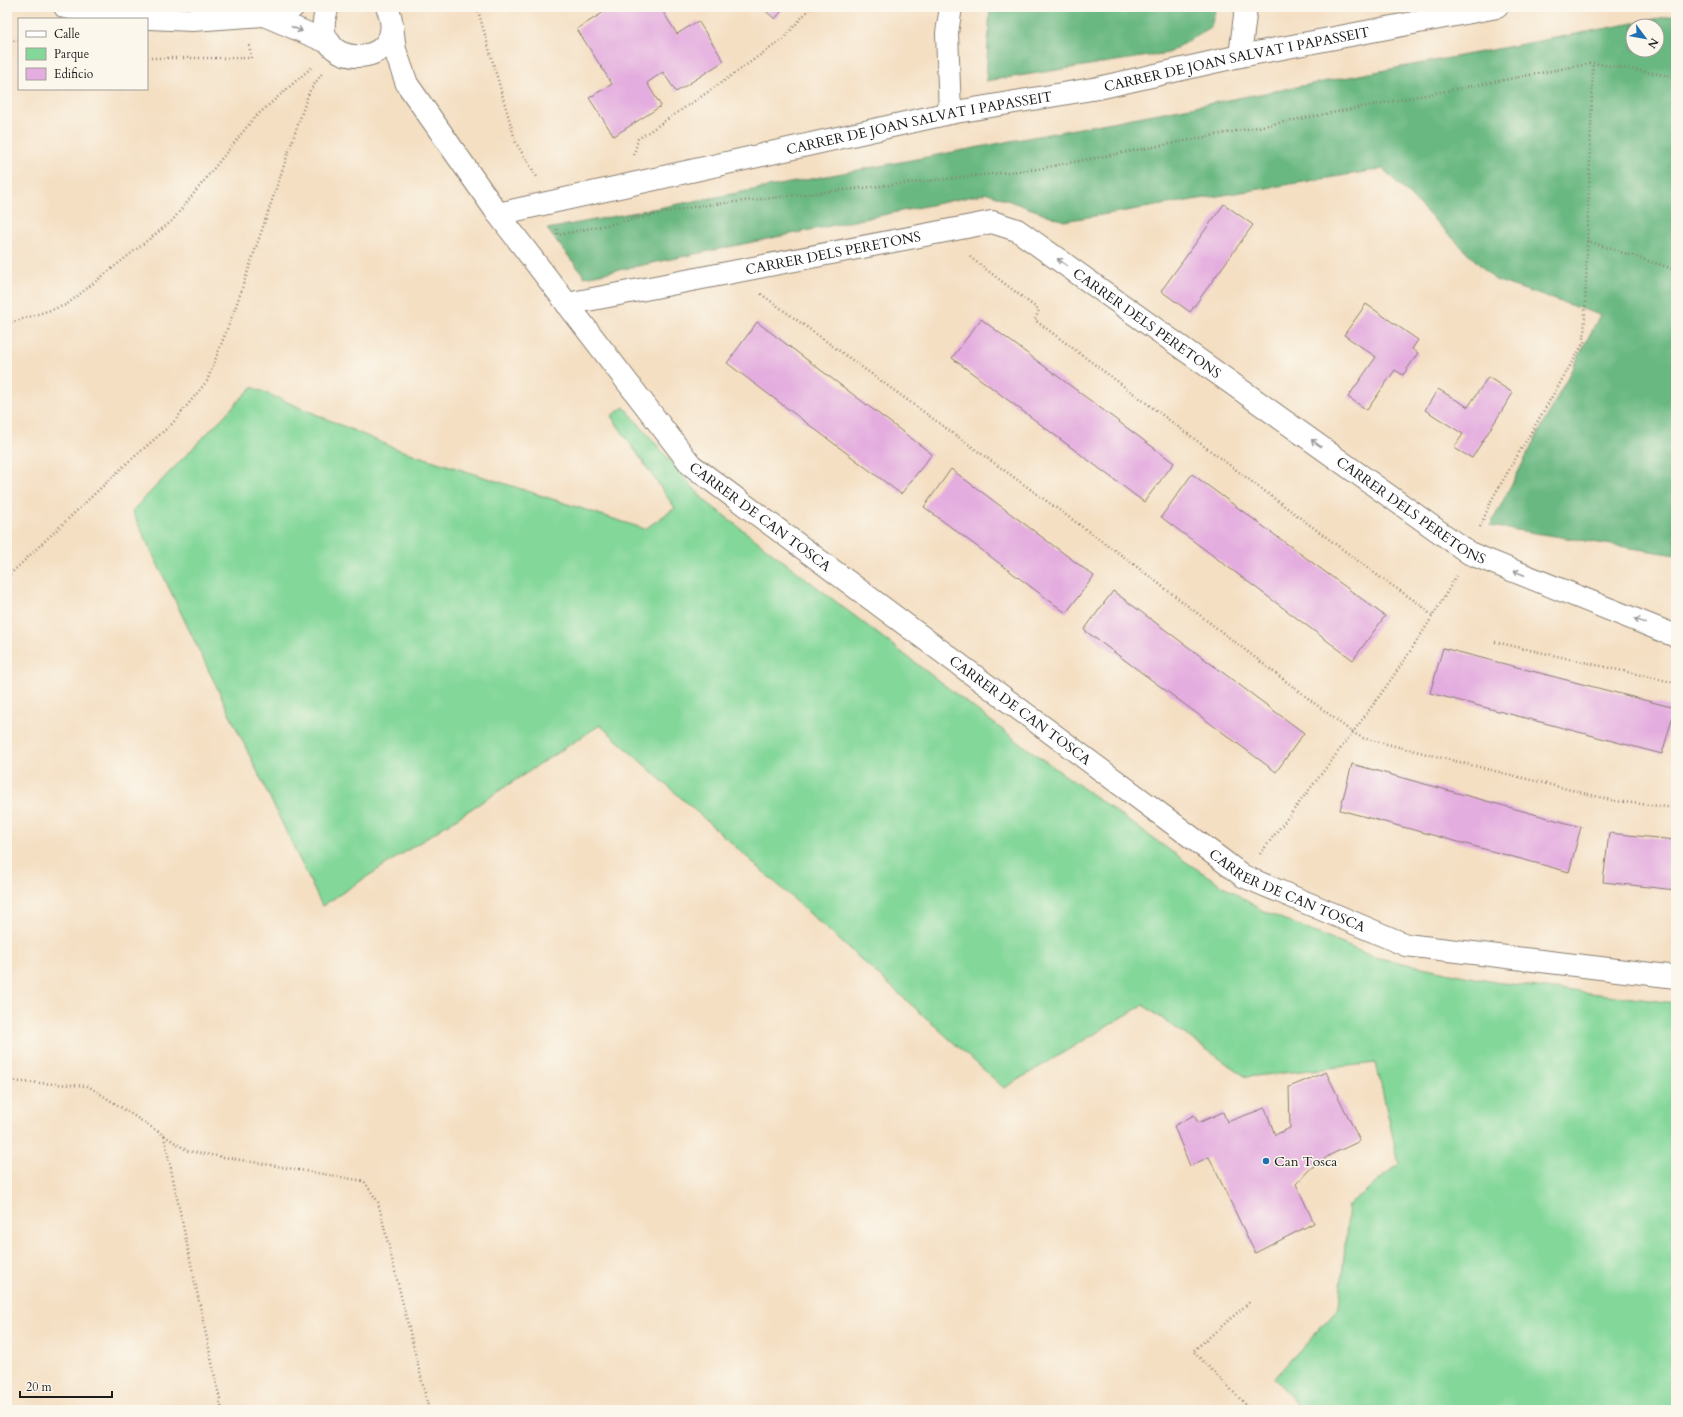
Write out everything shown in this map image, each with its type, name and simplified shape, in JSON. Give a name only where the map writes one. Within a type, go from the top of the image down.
[{"type":"street","points":[[65,7],[107,16],[192,20],[255,16],[292,7]]},
{"type":"street","points":[[328,7],[324,25],[339,55]]},
{"type":"street","points":[[950,113],[947,33],[952,7]]},
{"type":"street","points":[[1240,56],[1246,7]]},
{"type":"street","name":"CARRER DE JOAN SALVAT I PAPASSEIT","points":[[498,214],[950,113],[1098,88],[1240,56],[1498,7]]},
{"type":"street","points":[[339,55],[369,55],[380,49],[388,39],[392,14]]},
{"type":"street","points":[[392,14],[395,50],[407,84],[498,214]]},
{"type":"street","points":[[255,16],[339,55],[385,66],[407,84]]},
{"type":"street","name":"CARRER DE CAN TOSCA","points":[[498,214],[691,466],[1243,876],[1406,945],[1676,977]]},
{"type":"street","name":"CARRER DELS PERETONS","points":[[567,304],[992,222],[1017,230],[1469,553],[1676,636]]},
{"type":"path","points":[[477,7],[516,143],[538,179],[547,182],[548,202],[558,235],[698,206],[1037,169],[1593,63],[1676,77]]},
{"type":"path","points":[[633,159],[638,139],[708,92],[783,38],[811,7]]},
{"type":"path","points":[[148,58],[251,58],[255,16]]},
{"type":"path","points":[[7,44],[18,40]]},
{"type":"path","points":[[7,324],[66,305],[172,221],[254,118],[311,66],[339,55]]},
{"type":"path","points":[[7,577],[126,464],[172,424],[207,380],[236,306],[309,92],[339,55]]},
{"type":"path","points":[[1492,499],[1584,342],[1593,63]]},
{"type":"path","points":[[1587,241],[1676,270]]},
{"type":"path","points":[[970,257],[1039,310],[1035,320],[1375,574],[1421,605],[1433,617],[1352,732],[1279,828]]},
{"type":"path","points":[[768,301],[1128,560],[1352,732],[1363,738],[1615,801],[1676,808]]},
{"type":"path","points":[[1495,642],[1676,683]]},
{"type":"path","points":[[7,1080],[88,1086],[188,1151],[364,1181],[378,1202],[429,1410]]},
{"type":"path","points":[[164,1136],[222,1410]]},
{"type":"path","points":[[1251,1410],[1192,1351],[1252,1301]]},
{"type":"green space","points":[[990,7],[1216,7],[1211,27],[1168,53],[986,81]]},
{"type":"green space","points":[[1676,15],[1676,555],[1490,526],[1600,315],[1495,280],[1383,169],[1064,221],[988,193],[585,277],[547,229],[1625,25],[1625,58],[1665,58],[1665,18],[1660,18]]},
{"type":"green space","points":[[252,387],[397,449],[645,529],[675,508],[611,416],[624,407],[704,500],[1013,738],[1189,864],[1261,910],[1374,957],[1494,982],[1676,1003],[1676,1410],[1303,1410],[1274,1378],[1339,1307],[1349,1205],[1399,1164],[1376,1063],[1246,1077],[1143,1005],[1004,1088],[600,725],[322,906],[132,511]]},
{"type":"building","points":[[612,7],[660,7],[677,34],[698,21],[724,61],[676,92],[663,72],[647,83],[661,106],[614,136],[589,98],[612,84],[577,29]]},
{"type":"building","points":[[761,7],[785,7],[775,19]]},
{"type":"building","points":[[1224,204],[1253,225],[1190,312],[1161,291]]},
{"type":"building","points":[[1366,304],[1418,340],[1412,349],[1418,353],[1403,375],[1395,370],[1367,410],[1348,397],[1376,357],[1344,335]]},
{"type":"building","points":[[981,319],[1174,463],[1144,502],[952,358]]},
{"type":"building","points":[[757,322],[932,454],[901,494],[727,363]]},
{"type":"building","points":[[1488,377],[1513,393],[1472,458],[1454,448],[1463,434],[1425,410],[1438,389],[1468,407]]},
{"type":"building","points":[[951,469],[1094,576],[1066,613],[924,507]]},
{"type":"building","points":[[1192,474],[1385,616],[1353,660],[1161,517]]},
{"type":"building","points":[[1113,591],[1304,733],[1276,772],[1084,630]]},
{"type":"building","points":[[1443,648],[1675,708],[1662,754],[1430,693]]},
{"type":"building","points":[[1352,764],[1581,827],[1569,872],[1340,810]]},
{"type":"building","points":[[1609,833],[1676,840],[1676,890],[1603,882]]},
{"type":"building","name":"Can Tosca","points":[[1326,1072],[1360,1141],[1330,1155],[1310,1169],[1296,1184],[1314,1223],[1255,1253],[1209,1157],[1190,1166],[1174,1126],[1194,1115],[1198,1123],[1223,1112],[1227,1122],[1265,1108],[1275,1135],[1290,1128],[1289,1087]]},
{"type":"place","name":"Can Tosca","points":[[1266,1161]]}]
